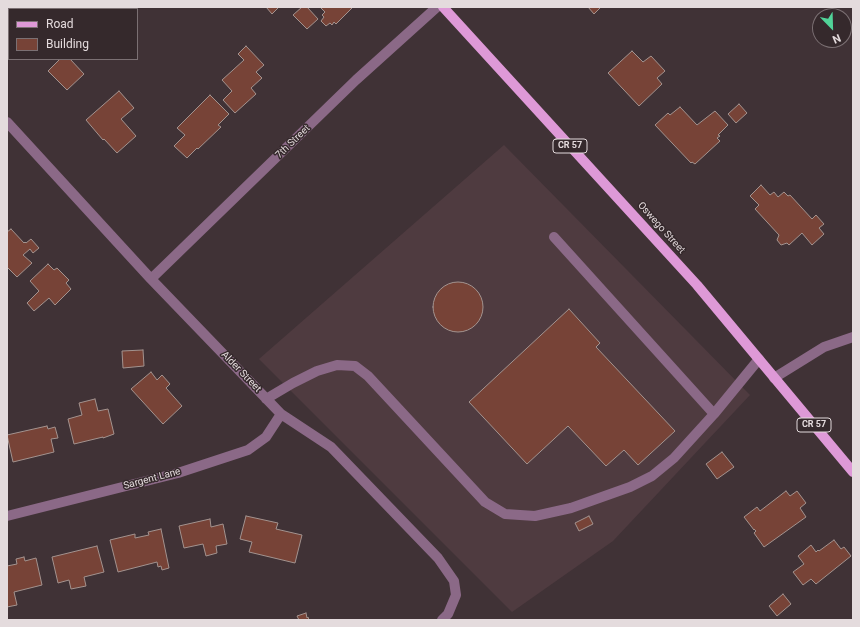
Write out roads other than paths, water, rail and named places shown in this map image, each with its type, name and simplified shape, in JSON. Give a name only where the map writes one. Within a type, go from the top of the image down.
[{"type":"main road","name":"Oswego Street","points":[[443,7],[697,286],[853,472]]},
{"type":"street","name":"7th Street","points":[[151,279],[356,80],[437,7]]},
{"type":"street","name":"Alder Street","points":[[7,122],[151,279],[266,399],[281,414],[331,447],[438,558],[454,581],[456,596],[448,614],[442,620]]},
{"type":"street","points":[[554,237],[714,414]]},
{"type":"street","points":[[774,378],[824,347],[853,337]]},
{"type":"street","points":[[266,399],[317,371],[336,365],[354,366],[368,376],[485,502],[505,514],[535,516],[571,508],[630,487],[652,476],[674,458],[714,414],[759,359]]},
{"type":"street","name":"Sargent Lane","points":[[7,516],[178,473],[248,450],[266,437],[281,414]]}]
